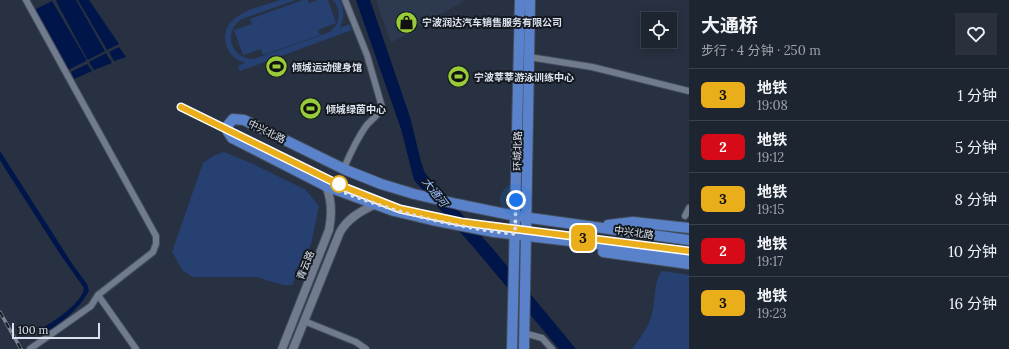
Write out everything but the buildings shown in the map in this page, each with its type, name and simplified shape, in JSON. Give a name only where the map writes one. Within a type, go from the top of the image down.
[{"type":"main road","name":"环城北路","points":[[512,349],[520,0]]},
{"type":"main road","name":"环城北路","points":[[524,349],[530,0]]},
{"type":"main road","name":"中兴北路","points":[[689,240],[516,216],[414,194],[381,184],[344,168],[244,120],[233,119],[228,125],[228,132],[232,138],[326,186],[394,210],[466,227],[689,255]]},
{"type":"main road","points":[[595,227],[633,222],[689,228]]},
{"type":"main road","points":[[559,239],[592,250],[689,264]]},
{"type":"street","points":[[26,0],[156,236],[156,244],[153,252],[98,295],[91,306],[30,349]]},
{"type":"street","points":[[344,168],[354,146],[367,126],[380,112],[382,107],[367,55],[345,0]]},
{"type":"street","points":[[529,57],[592,67],[689,91]]},
{"type":"street","name":"青云路","points":[[282,349],[329,230],[332,211],[329,193],[326,186]]},
{"type":"street","name":"青云路","points":[[293,349],[343,227],[353,217],[376,204]]},
{"type":"street","points":[[685,216],[689,208]]},
{"type":"street","points":[[98,295],[136,349]]},
{"type":"street","points":[[304,321],[356,342],[366,349]]},
{"type":"street","points":[[524,333],[542,338],[552,349]]},
{"type":"shaded area","points":[[280,0],[296,0],[242,19],[236,24],[232,30],[231,37],[235,50],[240,55],[246,58],[254,59],[330,32],[336,25],[339,17],[338,8],[333,0],[340,0],[343,7],[343,17],[340,28],[349,24],[352,30],[240,71],[238,66],[245,63],[233,56],[226,44],[225,34],[229,25],[242,13]]},
{"type":"shaded area","points":[[303,0],[308,0],[309,3],[318,0],[328,0],[336,23],[318,30],[320,35],[263,55],[261,49],[243,55],[234,30],[252,24],[250,19]]},
{"type":"shaded area","name":"宁波润达汽车销售服务有限公司","points":[[376,0],[466,0],[391,43]]},
{"type":"shaded area","points":[[224,152],[251,163],[306,190],[319,206],[311,244],[292,285],[283,285],[256,277],[193,277],[183,271],[172,252],[203,163],[213,156]]},
{"type":"shaded area","points":[[662,271],[689,275],[689,349],[632,349],[644,332],[650,319],[657,281]]},
{"type":"water","points":[[76,0],[105,51],[88,60],[87,59],[56,1]]},
{"type":"water","points":[[78,0],[89,0],[119,44],[107,50]]},
{"type":"water","name":"大通河","points":[[356,0],[370,0],[410,117],[425,173],[493,249],[576,349],[559,349],[475,249],[414,180],[401,129]]},
{"type":"water","points":[[52,1],[86,59],[86,61],[69,70],[36,10]]},
{"type":"water","points":[[119,47],[126,57],[114,61],[109,52]]},
{"type":"water","points":[[106,53],[112,63],[94,70],[89,62]]},
{"type":"water","points":[[87,64],[92,71],[74,79],[71,72]]},
{"type":"water","points":[[0,151],[73,265],[87,284],[89,291],[85,298],[69,316],[42,334],[39,329],[59,318],[73,306],[83,293],[84,288],[60,254],[6,170],[0,160]]},
{"type":"railway","points":[[0,312],[21,349]]},
{"type":"metro line","name":"3","points":[[181,107],[344,187],[400,209],[461,222],[689,251]]},
{"type":"place","name":"宁波润达汽车销售服务有限公司","points":[[406,22]]},
{"type":"place","name":"倾城运动健身馆","points":[[277,67]]},
{"type":"place","name":"宁波莘莘游泳训练中心","points":[[459,77]]},
{"type":"place","name":"倾城绿茵中心","points":[[311,109]]},
{"type":"route","points":[[339,184],[338,190],[362,200],[394,210],[466,227],[515,234],[516,200]]}]
